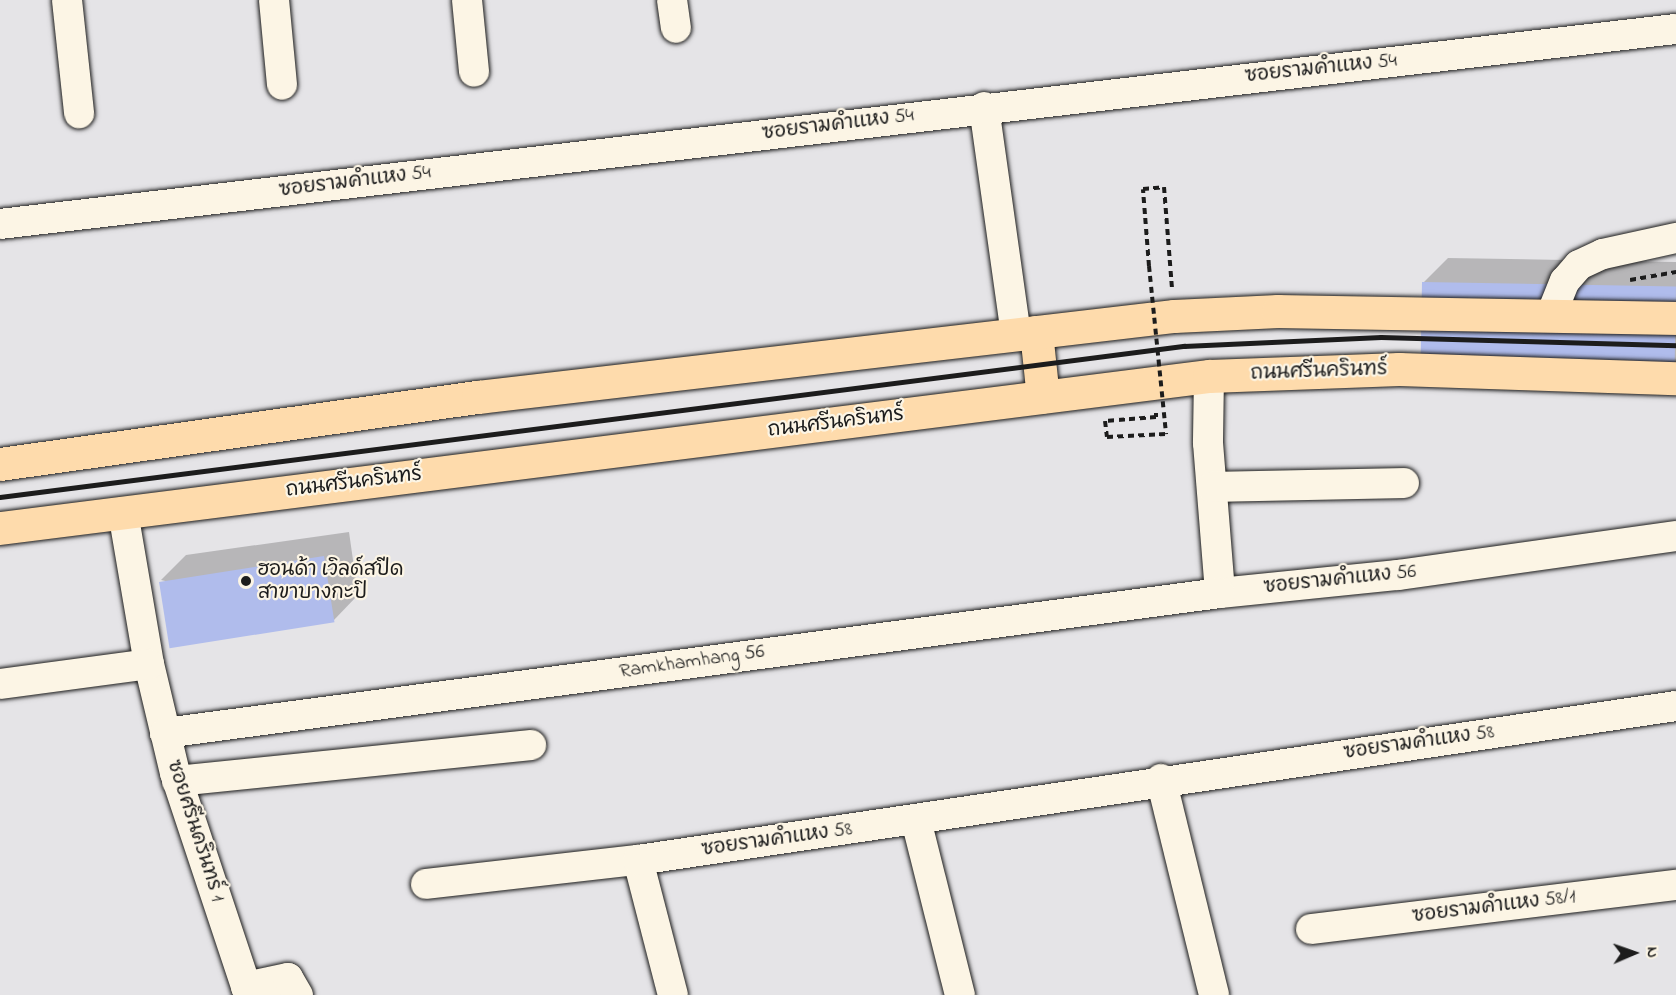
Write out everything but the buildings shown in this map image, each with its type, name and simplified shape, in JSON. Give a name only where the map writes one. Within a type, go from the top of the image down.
[{"type":"main road","points":[[0,464],[490,396],[1174,316],[1278,311],[1676,318]]},
{"type":"main road","points":[[1026,334],[1043,397]]},
{"type":"main road","name":"ถนนศรีนครินทร์","points":[[0,528],[1209,376],[1399,369],[1676,378]]},
{"type":"street","points":[[67,0],[79,114]]},
{"type":"street","points":[[274,0],[282,85]]},
{"type":"street","points":[[467,0],[474,72]]},
{"type":"street","name":"ซอยรามคำแหง 54","points":[[0,224],[984,107],[1676,29]]},
{"type":"street","points":[[984,107],[1026,334]]},
{"type":"street","points":[[1551,315],[1565,281],[1579,265],[1603,254],[1676,237]]},
{"type":"street","points":[[1209,376],[1212,487],[1220,593]]},
{"type":"street","points":[[1212,487],[1404,483]]},
{"type":"street","name":"ซอยศรีนครินทร์ 1","points":[[123,512],[149,664],[177,781],[247,991]]},
{"type":"street","name":"ซอยรามคำแหง 56","points":[[1220,593],[1398,575],[1676,536]]},
{"type":"street","name":"Ramkhamhang 56","points":[[165,733],[1220,593]]},
{"type":"street","points":[[0,684],[149,664]]},
{"type":"street","name":"ซอยรามคำแหง 58","points":[[426,884],[638,860],[916,820],[1161,780],[1676,706]]},
{"type":"street","points":[[177,781],[531,745]]},
{"type":"street","points":[[1161,780],[1214,995]]},
{"type":"street","points":[[916,820],[960,995]]},
{"type":"street","points":[[638,860],[673,995]]},
{"type":"street","name":"ซอยรามคำแหง 58/1","points":[[1311,929],[1676,885]]},
{"type":"street","points":[[247,991],[288,978],[298,995]]},
{"type":"path","points":[[1156,417],[1105,421],[1107,437],[1166,434],[1143,189],[1164,187],[1174,316]]},
{"type":"path","points":[[1617,282],[1676,272]]},
{"type":"railway","points":[[0,497],[1184,346],[1381,337],[1676,345]]},
{"type":"place","name":"ฮอนด้า เวิลด์สปีด สาขาบางกะปิ","points":[[246,581]]}]
